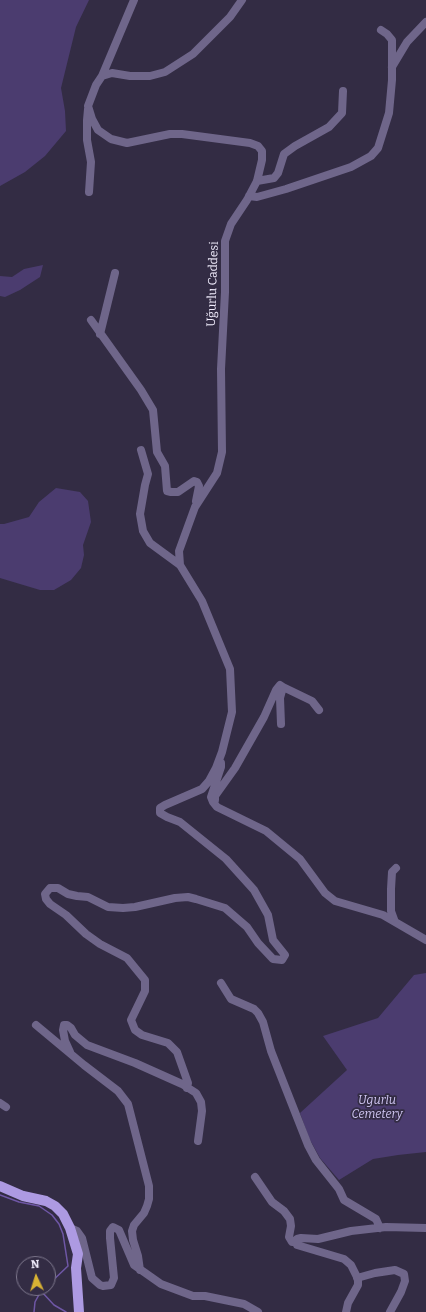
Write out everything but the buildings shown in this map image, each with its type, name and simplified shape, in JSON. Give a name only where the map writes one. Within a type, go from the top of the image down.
[{"type":"main road","points":[[0,1186],[12,1192],[46,1201],[55,1206],[63,1214],[70,1228],[78,1254],[76,1268],[79,1312]]},
{"type":"street","points":[[89,192],[91,162],[87,140],[88,106],[134,0]]},
{"type":"street","points":[[102,76],[112,73],[130,76],[150,76],[165,72],[193,54],[230,17],[242,0]]},
{"type":"street","points":[[392,68],[407,42],[426,22]]},
{"type":"street","points":[[249,196],[257,197],[286,189],[351,166],[371,156],[378,148],[389,113],[392,68],[392,40],[381,30]]},
{"type":"street","points":[[257,181],[274,178],[278,172],[284,154],[295,146],[329,127],[342,113],[344,91]]},
{"type":"street","name":"Uğurlu Caddesi","points":[[88,106],[92,119],[98,130],[111,139],[127,143],[170,134],[182,134],[250,143],[258,146],[262,151],[262,160],[257,181],[231,224],[225,241],[225,292],[221,370],[222,452],[217,473],[197,504],[179,552],[180,566]]},
{"type":"street","points":[[100,334],[115,273]]},
{"type":"street","points":[[91,320],[141,390],[152,410],[157,452],[165,466],[167,491],[178,492],[194,481],[197,482],[199,486],[196,499],[197,504]]},
{"type":"street","points":[[141,450],[148,474],[140,514],[143,531],[150,543],[180,566],[202,601],[230,669],[232,712],[220,757],[209,781],[202,789],[160,808],[160,813],[180,822],[200,837],[226,859],[254,890],[268,915],[272,940],[285,955],[282,960],[276,960],[258,943],[248,927],[225,908],[196,898],[175,898],[135,907],[123,908],[108,907],[88,897],[77,896],[58,888],[50,888],[45,894],[46,899],[50,904],[66,915],[86,934],[100,944],[127,958],[145,980],[145,991],[131,1020],[135,1030],[142,1035],[168,1043],[177,1052],[188,1083],[187,1088]]},
{"type":"street","points":[[216,805],[215,796],[235,768],[280,685],[312,701],[319,710]]},
{"type":"street","points":[[281,724],[280,698],[283,687]]},
{"type":"street","points":[[220,757],[221,767],[212,796],[216,805],[266,831],[300,859],[325,893],[335,901],[383,915],[426,940]]},
{"type":"street","points":[[395,922],[391,911],[391,896],[392,872],[396,868]]},
{"type":"street","points":[[221,983],[231,999],[254,1009],[258,1014],[308,1145],[316,1160],[339,1189],[344,1200],[376,1219],[380,1228]]},
{"type":"street","points":[[36,1025],[118,1091],[128,1104],[149,1186],[149,1199],[147,1206],[144,1213],[134,1225],[132,1231],[140,1270]]},
{"type":"street","points":[[71,1054],[65,1041],[63,1030],[64,1025],[71,1028],[75,1035],[87,1045],[135,1063],[196,1093],[201,1102],[202,1111],[198,1141]]},
{"type":"street","points":[[255,1177],[272,1202],[284,1211],[290,1219],[291,1226],[289,1237],[292,1242],[296,1242],[297,1245],[344,1259],[351,1265],[357,1278],[358,1285],[348,1303],[346,1312]]},
{"type":"street","points":[[70,1228],[77,1231],[82,1238],[92,1278],[100,1285],[103,1286],[111,1284],[114,1278],[110,1238],[110,1231],[113,1228],[119,1230],[134,1265],[161,1284],[193,1296],[218,1298],[244,1304],[258,1312]]},
{"type":"street","points":[[296,1242],[297,1239],[301,1238],[318,1239],[351,1231],[380,1228],[426,1228]]},
{"type":"street","points":[[357,1278],[395,1270],[404,1274],[405,1281],[401,1292],[390,1312]]},
{"type":"green space","points":[[0,0],[89,0],[76,27],[61,88],[65,111],[66,131],[45,156],[25,172],[0,186]]},
{"type":"green space","points":[[43,265],[40,277],[20,290],[5,297],[0,296],[0,276],[12,277],[24,269]]},
{"type":"green space","points":[[56,488],[80,492],[88,501],[91,522],[83,545],[84,555],[81,568],[71,580],[54,590],[40,590],[0,578],[0,524],[29,517],[39,502]]},
{"type":"green space","name":"Ugurlu Cemetery","points":[[426,973],[426,1152],[373,1159],[339,1180],[320,1158],[309,1138],[300,1113],[347,1070],[323,1036],[378,1018],[414,975]]},
{"type":"waterway","points":[[0,1195],[19,1202],[39,1206],[52,1215],[59,1224],[63,1234],[68,1266],[56,1277]]},
{"type":"waterway","points":[[34,1312],[35,1302],[38,1296]]},
{"type":"waterway","points":[[46,1296],[54,1305],[66,1312]]}]
